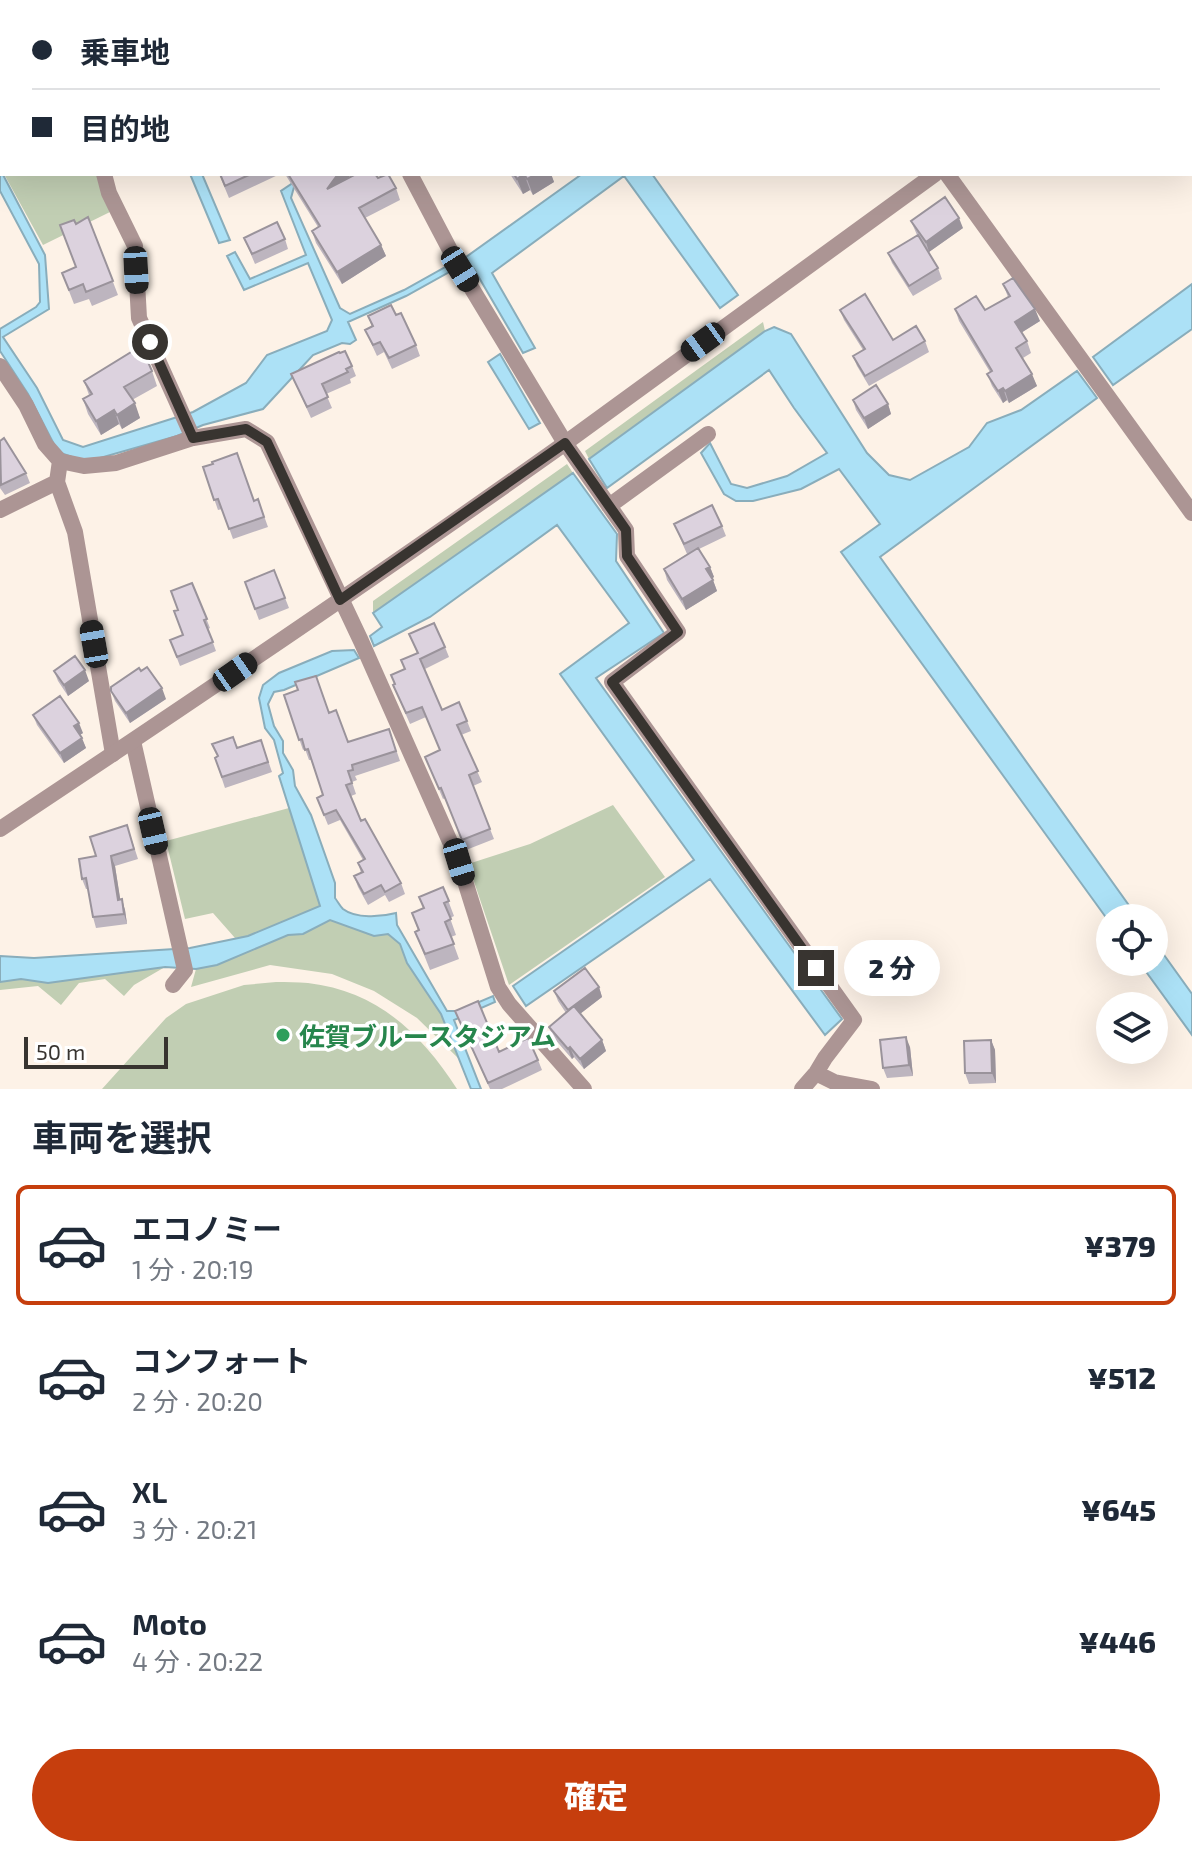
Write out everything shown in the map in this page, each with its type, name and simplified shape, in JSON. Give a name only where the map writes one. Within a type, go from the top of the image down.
[{"type":"street","points":[[105,176],[109,193],[135,246],[139,318],[192,436]]},
{"type":"street","points":[[411,176],[460,269],[565,443],[626,530],[627,556],[678,632],[612,682],[854,1020],[802,1089]]},
{"type":"street","points":[[0,829],[340,600],[565,443],[932,176]]},
{"type":"street","points":[[948,176],[1192,513]]},
{"type":"street","points":[[0,366],[26,405],[45,444],[60,461],[84,466],[116,463],[192,436],[246,429],[267,442],[380,683],[459,862],[498,987],[509,1004],[584,1089]]},
{"type":"street","points":[[609,506],[708,434]]},
{"type":"street","points":[[60,461],[57,482],[75,532],[113,754]]},
{"type":"street","points":[[0,510],[57,482]]},
{"type":"street","points":[[133,741],[185,970],[173,985]]},
{"type":"street","points":[[816,1073],[834,1082],[872,1089]]},
{"type":"green space","points":[[5,176],[97,176],[110,212],[43,245]]},
{"type":"green space","points":[[763,322],[765,331],[589,459],[585,451]]},
{"type":"green space","points":[[567,464],[573,473],[373,613],[373,601]]},
{"type":"green space","points":[[613,805],[665,877],[509,985],[468,864],[530,844]]},
{"type":"green space","points":[[289,808],[320,906],[248,936],[235,938],[213,913],[185,919],[166,841]]},
{"type":"green space","points":[[330,920],[374,936],[388,934],[400,944],[407,963],[441,1014],[459,1059],[417,1018],[374,991],[332,974],[270,965],[191,987],[196,969],[217,965],[288,935],[303,934]]},
{"type":"green space","points":[[165,967],[134,985],[124,996],[105,979],[79,983],[61,1005],[38,986],[0,990],[0,982],[21,979],[48,983]]},
{"type":"green space","name":"佐賀ブルースタジアム","points":[[276,982],[333,988],[376,1005],[412,1033],[457,1089],[102,1089],[166,1018],[186,1004],[244,985]]},
{"type":"water","points":[[0,176],[4,176],[45,255],[49,309],[3,337],[37,388],[63,440],[83,447],[193,412],[246,383],[267,355],[327,331],[332,320],[308,263],[244,290],[227,256],[235,252],[250,279],[306,255],[281,191],[303,176],[294,187],[291,198],[340,308],[350,314],[404,290],[449,265],[451,271],[406,296],[348,322],[356,340],[313,355],[263,409],[86,462],[58,452],[28,394],[0,351],[0,329],[40,302],[39,264],[0,191]]},
{"type":"water","points":[[191,176],[203,176],[230,240],[219,243]]},
{"type":"water","points":[[579,176],[624,176],[492,273],[535,348],[523,353],[466,257]]},
{"type":"water","points":[[624,176],[653,176],[738,295],[720,308]]},
{"type":"water","points":[[1192,284],[1192,329],[1113,385],[1093,357]]},
{"type":"water","points":[[774,327],[791,334],[867,453],[889,475],[910,480],[969,447],[987,423],[1021,410],[1077,371],[1097,398],[880,557],[1128,904],[1096,904],[841,552],[880,524],[839,469],[801,489],[753,501],[736,501],[724,494],[701,453],[710,443],[731,484],[747,488],[787,476],[827,453],[769,370],[607,488],[589,459]]},
{"type":"water","points":[[500,354],[540,423],[529,429],[488,362]]},
{"type":"water","points":[[573,473],[617,534],[616,561],[664,633],[596,678],[842,1019],[825,1035],[710,879],[526,1006],[513,986],[694,860],[560,674],[629,623],[557,525],[430,617],[374,646],[370,636],[382,627],[373,613]]},
{"type":"water","points":[[354,650],[359,658],[274,692],[268,704],[274,726],[283,741],[283,753],[293,770],[295,786],[311,815],[335,883],[335,898],[342,908],[362,916],[396,913],[397,925],[447,1011],[458,1011],[493,996],[495,1002],[454,1020],[481,1089],[471,1089],[441,1014],[407,963],[400,944],[388,934],[374,936],[330,920],[303,934],[288,935],[217,965],[196,969],[165,967],[48,983],[21,979],[0,982],[0,956],[34,958],[190,948],[248,936],[320,906],[279,776],[283,773],[274,740],[265,728],[259,698],[263,685],[279,673],[332,651]]},
{"type":"water","points":[[1168,961],[1192,994],[1192,1035],[1168,1002],[1168,992],[1161,992],[1149,976],[1168,976]]},
{"type":"building","points":[[221,176],[247,176],[225,186]]},
{"type":"building","points":[[289,176],[337,176],[327,189],[352,176],[389,176],[396,188],[359,208],[381,245],[337,272],[312,231],[320,226]]},
{"type":"building","points":[[945,197],[959,218],[926,242],[911,221]]},
{"type":"building","points":[[88,217],[113,281],[86,292],[83,284],[69,290],[62,273],[76,267],[60,225],[74,220],[76,224]]},
{"type":"building","points":[[277,222],[285,239],[252,254],[244,238]]},
{"type":"building","points":[[918,235],[938,268],[909,286],[888,253]]},
{"type":"building","points":[[1013,278],[1035,309],[1015,322],[1027,341],[1016,348],[1032,374],[1005,391],[1003,388],[998,391],[987,374],[992,371],[955,309],[976,296],[985,310],[1010,296],[1003,284]]},
{"type":"building","points":[[865,294],[893,340],[916,326],[925,341],[865,376],[853,356],[865,349],[840,310]]},
{"type":"building","points":[[391,305],[396,315],[401,313],[416,345],[389,358],[380,342],[373,345],[365,330],[373,326],[368,316]]},
{"type":"building","points":[[141,346],[152,371],[124,387],[135,403],[117,415],[114,410],[96,421],[83,399],[92,394],[84,381]]},
{"type":"building","points":[[345,351],[352,366],[346,369],[348,372],[322,384],[328,397],[307,407],[291,374]]},
{"type":"building","points":[[876,385],[888,404],[864,418],[853,400]]},
{"type":"building","points":[[4,438],[26,473],[1,485],[0,441]]},
{"type":"building","points":[[237,453],[254,501],[258,499],[264,517],[229,529],[218,499],[214,500],[203,467]]},
{"type":"building","points":[[712,505],[722,526],[684,544],[674,524]]},
{"type":"building","points":[[698,548],[710,567],[706,569],[713,580],[682,599],[664,569]]},
{"type":"building","points":[[274,570],[285,598],[255,609],[245,582]]},
{"type":"building","points":[[192,583],[213,642],[177,657],[170,640],[183,635],[171,591]]},
{"type":"building","points":[[434,623],[445,647],[420,659],[442,710],[459,702],[467,721],[457,725],[478,771],[469,775],[490,829],[462,840],[425,757],[440,750],[422,707],[406,713],[391,675],[405,669],[401,660],[418,653],[409,634]]},
{"type":"building","points":[[75,656],[85,670],[64,685],[54,671]]},
{"type":"building","points":[[147,667],[162,688],[126,713],[111,687],[139,668],[141,671]]},
{"type":"building","points":[[316,676],[329,713],[336,710],[348,742],[389,729],[396,751],[352,765],[353,770],[348,771],[352,783],[346,785],[361,821],[365,819],[401,883],[385,892],[381,885],[364,894],[354,876],[363,872],[358,863],[365,859],[336,810],[324,815],[317,798],[323,795],[308,749],[305,750],[302,739],[299,740],[284,695],[298,690],[295,682]]},
{"type":"building","points":[[60,696],[79,723],[74,726],[82,738],[60,753],[33,715]]},
{"type":"building","points":[[233,737],[237,748],[261,740],[268,762],[222,777],[212,744]]},
{"type":"building","points":[[127,825],[134,849],[111,856],[118,900],[122,899],[124,914],[93,917],[79,859],[96,856],[90,837]]},
{"type":"building","points":[[443,887],[449,901],[444,903],[451,919],[445,922],[454,944],[425,954],[415,932],[419,930],[412,913],[424,908],[419,897]]},
{"type":"building","points":[[585,968],[599,987],[568,1010],[554,991]]},
{"type":"building","points":[[478,1001],[499,1052],[528,1038],[538,1060],[488,1083],[455,1011]]},
{"type":"building","points":[[574,1006],[602,1040],[580,1059],[549,1027]]},
{"type":"building","points":[[906,1037],[909,1065],[883,1068],[880,1040]]},
{"type":"building","points":[[991,1040],[992,1073],[965,1073],[964,1041]]},
{"type":"place","name":"佐賀ブルースタジアム","points":[[283,1035]]},
{"type":"route","points":[[150,342],[193,438],[246,429],[267,442],[340,600],[565,443],[626,530],[627,556],[678,632],[612,682],[816,968]]}]
